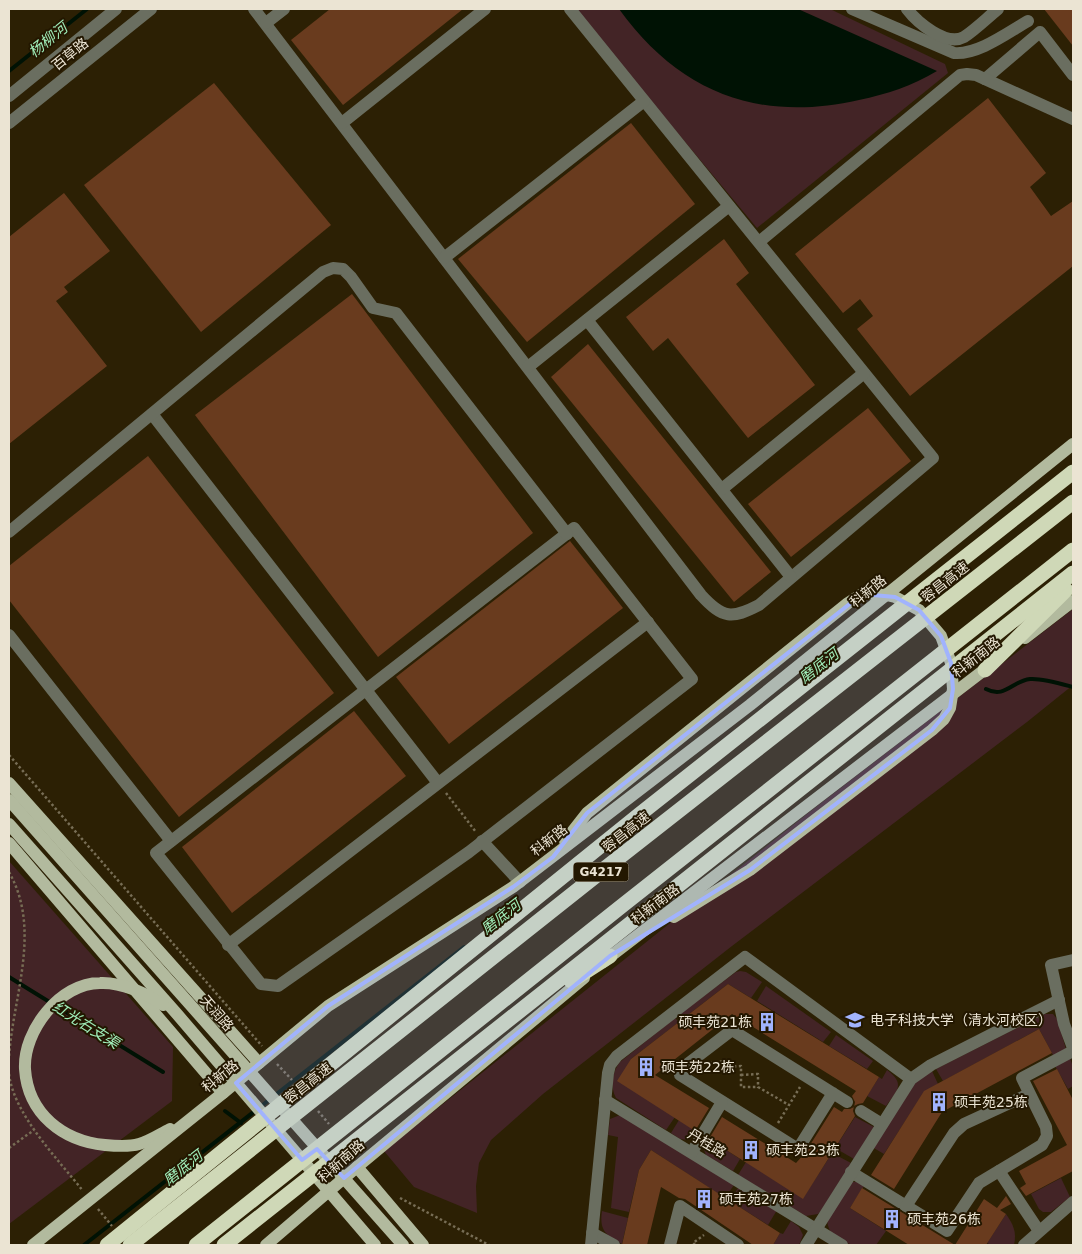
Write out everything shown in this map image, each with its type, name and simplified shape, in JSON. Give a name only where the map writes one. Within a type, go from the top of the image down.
[{"type":"highway","points":[[107,1245],[640,814],[1073,472]]},
{"type":"highway","name":"蓉昌高速","points":[[130,1245],[1073,502]]},
{"type":"highway","name":"G4217","points":[[196,1245],[1073,550]]},
{"type":"highway","points":[[224,1245],[1073,573]]},
{"type":"highway","points":[[985,670],[1073,582]]},
{"type":"highway","points":[[388,1092],[610,956]]},
{"type":"main road","name":"科新路","points":[[33,1245],[224,1093],[328,1006],[520,882],[750,705],[1073,444]]},
{"type":"main road","points":[[553,856],[587,813],[848,603],[862,594],[878,593],[895,596],[919,610],[941,636],[951,663],[953,689],[950,708],[944,719],[750,870],[610,956]]},
{"type":"main road","name":"科新南路","points":[[266,1245],[610,956],[1073,601]]},
{"type":"main road","points":[[9,783],[260,1063]]},
{"type":"main road","name":"天润路","points":[[9,800],[403,1245]]},
{"type":"main road","points":[[9,824],[177,1014],[375,1245]]},
{"type":"main road","points":[[9,843],[224,1093]]},
{"type":"main road","points":[[177,1014],[153,998],[128,988],[108,983],[97,983],[64,994],[49,1008],[36,1026],[28,1046],[25,1068],[28,1084],[36,1105],[58,1130],[91,1144],[115,1146],[139,1144],[190,1119]]},
{"type":"main road","points":[[357,1167],[423,1245]]},
{"type":"main road","points":[[272,1245],[280,1234]]},
{"type":"street","name":"百草路","points":[[9,96],[116,9]]},
{"type":"street","name":"百草路","points":[[9,123],[150,9]]},
{"type":"street","points":[[254,9],[342,122],[696,589],[712,607],[728,615],[743,613],[759,605],[932,458],[570,9]]},
{"type":"street","points":[[266,23],[284,9]]},
{"type":"street","points":[[342,122],[485,9]]},
{"type":"street","points":[[852,9],[954,53],[962,53],[980,48],[1028,21]]},
{"type":"street","points":[[907,9],[913,17],[932,32],[955,40],[963,38],[998,9]]},
{"type":"street","points":[[985,79],[1040,32],[1073,75]]},
{"type":"street","points":[[759,242],[960,75],[967,74],[985,79],[1073,119]]},
{"type":"street","points":[[444,258],[644,101]]},
{"type":"street","points":[[528,367],[729,206]]},
{"type":"street","points":[[9,532],[323,272],[333,268],[343,269],[351,276],[374,308],[396,313],[567,534]]},
{"type":"street","points":[[587,320],[791,577]]},
{"type":"street","points":[[722,489],[864,372]]},
{"type":"street","points":[[152,414],[441,786]]},
{"type":"street","points":[[574,528],[648,622],[692,678],[482,841],[278,986],[261,984],[156,854],[574,528]]},
{"type":"street","points":[[228,945],[441,786],[648,622]]},
{"type":"street","points":[[9,635],[171,841]]},
{"type":"street","points":[[482,841],[520,882]]},
{"type":"street","points":[[614,1245],[592,1239],[610,1065],[617,1056],[746,957],[911,1078]]},
{"type":"street","points":[[851,1172],[947,1231],[980,1183],[1042,1145],[1047,1136],[1046,1127],[1022,1078],[1073,1049],[1069,1023],[1059,1000],[1051,965],[1073,960]]},
{"type":"street","points":[[806,1245],[911,1078],[931,1065],[1059,1000]]},
{"type":"street","points":[[833,1093],[798,1149],[680,1075],[681,1069],[732,1030],[833,1093],[847,1102]]},
{"type":"street","points":[[906,1206],[954,1133],[964,1124],[1029,1094]]},
{"type":"street","name":"丹桂路","points":[[606,1100],[842,1245]]},
{"type":"street","points":[[692,1152],[722,1102]]},
{"type":"street","points":[[861,1111],[882,1124]]},
{"type":"street","points":[[999,1171],[1039,1231]]},
{"type":"street","points":[[1024,1245],[1073,1202]]},
{"type":"street","points":[[670,1245],[680,1206],[738,1245]]},
{"type":"path","points":[[9,755],[264,1049]]},
{"type":"path","points":[[441,786],[469,824]]},
{"type":"path","points":[[9,872],[15,882],[23,914],[25,944],[9,1057]]},
{"type":"path","points":[[686,1065],[726,1061],[726,1067],[741,1066],[741,1087],[758,1087],[789,1105]]},
{"type":"path","points":[[277,1064],[296,1086]]},
{"type":"path","points":[[9,1074],[10,1085],[19,1105],[34,1129],[84,1191]]},
{"type":"path","points":[[741,1075],[758,1074],[758,1087]]},
{"type":"path","points":[[771,1132],[807,1077]]},
{"type":"path","points":[[316,1108],[335,1131]]},
{"type":"path","points":[[9,1148],[34,1129]]},
{"type":"path","points":[[395,1195],[489,1245]]},
{"type":"path","points":[[96,1207],[114,1230]]},
{"type":"highlighted area","points":[[862,594],[895,597],[919,610],[941,636],[951,663],[953,689],[950,708],[932,730],[750,870],[610,956],[344,1178],[317,1149],[302,1160],[236,1083],[328,1006],[513,887],[553,857],[587,813]]},
{"type":"shaded area","points":[[574,9],[830,9],[945,64],[948,73],[757,228]]},
{"type":"shaded area","points":[[619,9],[798,9],[937,71],[899,89],[859,100],[822,106],[787,107],[754,103],[724,94],[695,80],[668,61],[642,38]]},
{"type":"shaded area","points":[[1073,609],[1073,685],[732,946],[543,1094],[491,1140],[479,1163],[476,1186],[477,1213],[414,1187],[384,1151],[807,814]]},
{"type":"shaded area","points":[[9,861],[173,1047],[172,1101],[9,1224]]},
{"type":"shaded area","points":[[736,972],[746,972],[762,982],[751,998],[728,984],[684,1018],[681,1013]]},
{"type":"shaded area","points":[[766,986],[831,1032],[823,1042],[757,1001]]},
{"type":"shaded area","points":[[1045,1014],[1053,1014],[1057,1019],[1066,1049],[1054,1057],[1039,1029],[943,1081],[936,1069]]},
{"type":"shaded area","points":[[675,1018],[679,1022],[631,1059],[675,1117],[666,1130],[616,1098],[613,1080],[615,1070],[620,1062]]},
{"type":"shaded area","points":[[836,1035],[873,1061],[867,1069],[829,1046]]},
{"type":"shaded area","points":[[1070,1058],[1073,1067],[1073,1086],[1068,1089],[1055,1066]]},
{"type":"shaded area","points":[[887,1070],[896,1079],[898,1088],[886,1106],[867,1096],[879,1077],[882,1079]]},
{"type":"shaded area","points":[[932,1071],[938,1084],[924,1092],[884,1154],[872,1147],[910,1086]]},
{"type":"shaded area","points":[[620,1115],[734,1185],[725,1198],[651,1150],[639,1170],[629,1212],[611,1208],[618,1137],[608,1135],[610,1119]]},
{"type":"shaded area","points":[[855,1117],[874,1127],[854,1159],[835,1148]]},
{"type":"shaded area","points":[[679,1120],[698,1132],[688,1140],[680,1139],[671,1133]]},
{"type":"shaded area","points":[[705,1136],[740,1159],[733,1171],[706,1155],[702,1145]]},
{"type":"shaded area","points":[[832,1153],[851,1163],[818,1214],[806,1216],[738,1175],[746,1162],[803,1198]]},
{"type":"shaded area","points":[[1061,1178],[1070,1197],[1051,1212],[1043,1212],[1039,1209],[1031,1194]]},
{"type":"shaded area","points":[[852,1182],[857,1182],[864,1186],[850,1208],[886,1231],[876,1245],[845,1243],[838,1240],[829,1229],[827,1220]]},
{"type":"shaded area","points":[[738,1188],[777,1210],[768,1225],[730,1201]]},
{"type":"shaded area","points":[[602,1211],[628,1218],[622,1244],[605,1232],[601,1218]]},
{"type":"shaded area","points":[[1006,1214],[1014,1228],[1014,1245],[991,1245],[987,1243]]},
{"type":"shaded area","points":[[791,1221],[799,1227],[803,1235],[799,1245],[773,1245],[780,1233],[783,1234]]},
{"type":"building","points":[[330,9],[463,9],[343,105],[291,40]]},
{"type":"building","points":[[1044,9],[1073,9],[1073,46]]},
{"type":"building","points":[[214,83],[331,225],[201,332],[84,185]]},
{"type":"building","points":[[988,98],[1046,173],[1030,187],[1051,216],[1073,201],[1073,266],[910,396],[857,329],[873,316],[860,299],[843,313],[795,254]]},
{"type":"building","points":[[631,123],[695,204],[527,342],[458,259]]},
{"type":"building","points":[[64,193],[110,251],[64,287],[68,292],[56,301],[107,366],[9,444],[9,237]]},
{"type":"building","points":[[724,239],[749,273],[736,284],[815,385],[748,438],[668,338],[653,351],[626,317]]},
{"type":"building","points":[[352,294],[533,533],[378,657],[195,415]]},
{"type":"building","points":[[588,344],[771,572],[734,602],[551,377]]},
{"type":"building","points":[[868,408],[911,461],[791,557],[748,504]]},
{"type":"building","points":[[148,456],[334,693],[179,817],[9,600],[9,566]]},
{"type":"building","points":[[570,541],[623,608],[449,744],[396,677]]},
{"type":"building","points":[[354,711],[406,776],[232,913],[182,847]]},
{"type":"building","points":[[728,984],[879,1077],[863,1103],[854,1106],[855,1102],[852,1096],[856,1091],[732,1014],[655,1075],[709,1108],[695,1131],[617,1081],[631,1059]]},
{"type":"building","name":"硕丰苑25栋","points":[[1039,1029],[1052,1053],[942,1112],[894,1189],[871,1175],[924,1091]]},
{"type":"building","points":[[1057,1069],[1073,1100],[1073,1171],[1026,1196],[1020,1188],[1026,1184],[1019,1171],[1067,1145],[1033,1081]]},
{"type":"building","name":"硕丰苑23栋","points":[[834,1107],[842,1112],[844,1109],[854,1107],[855,1116],[803,1199],[709,1139],[722,1117],[796,1163],[805,1153]]},
{"type":"building","name":"硕丰苑27栋","points":[[651,1150],[780,1233],[773,1245],[753,1245],[685,1199],[679,1198],[661,1187],[647,1245],[622,1245],[639,1170]]},
{"type":"building","name":"硕丰苑26栋","points":[[862,1188],[955,1245],[909,1245],[850,1208]]},
{"type":"building","name":"硕丰苑26栋","points":[[1006,1196],[1011,1204],[1000,1210],[1006,1214],[986,1245],[955,1245],[984,1199],[997,1208]]},
{"type":"waterway","name":"杨柳河","points":[[9,71],[87,9]]},
{"type":"waterway","name":"磨底河","points":[[986,689],[993,692],[1004,691],[1024,680],[1030,679],[1046,680],[1073,687]]},
{"type":"waterway","name":"磨底河","points":[[84,1245],[464,947]]},
{"type":"waterway","name":"红光右支渠","points":[[9,977],[163,1072]]},
{"type":"waterway","name":"红光右支渠","points":[[225,1111],[241,1123]]},
{"type":"place","name":"电子科技大学（清水河校区）","points":[[855,1020]]},
{"type":"place","name":"硕丰苑21栋","points":[[767,1022]]},
{"type":"place","name":"硕丰苑22栋","points":[[646,1067]]},
{"type":"place","name":"硕丰苑25栋","points":[[939,1102]]},
{"type":"place","name":"硕丰苑23栋","points":[[751,1150]]},
{"type":"place","name":"硕丰苑27栋","points":[[704,1199]]},
{"type":"place","name":"硕丰苑26栋","points":[[892,1219]]}]
